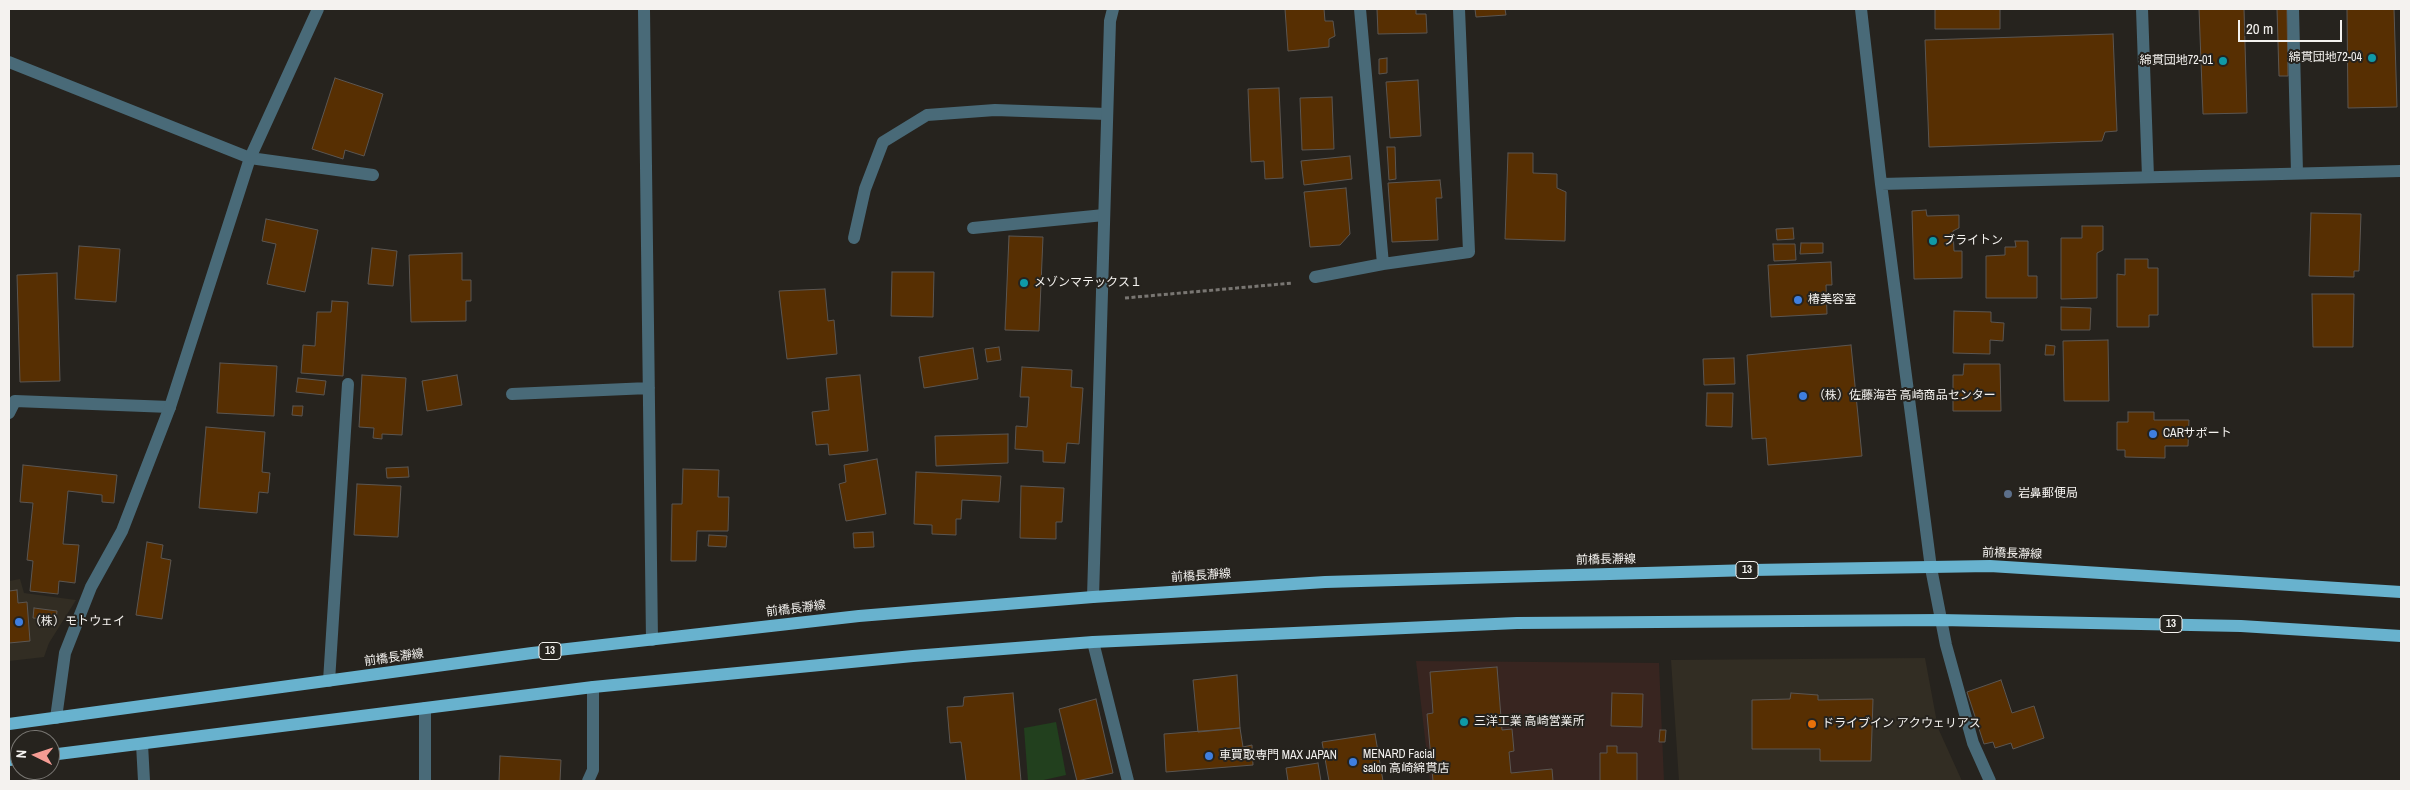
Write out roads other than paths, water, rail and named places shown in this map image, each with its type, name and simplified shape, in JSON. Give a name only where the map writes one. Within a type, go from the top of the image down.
[{"type":"main road","name":"前橋長瀞線","points":[[9,724],[532,653],[859,616],[1093,597],[1335,582],[1752,570],[1990,566],[2401,592]]},
{"type":"main road","name":"13","points":[[60,754],[593,686],[913,656],[1093,642],[1517,623],[1940,620],[2241,626],[2401,636]]},
{"type":"street","points":[[56,718],[65,653],[91,587],[122,531],[170,407],[250,158],[318,9]]},
{"type":"street","points":[[644,9],[652,640]]},
{"type":"street","points":[[1093,597],[1110,21],[1113,9]]},
{"type":"street","points":[[1360,9],[1383,264]]},
{"type":"street","points":[[1315,277],[1383,264],[1469,252],[1459,9]]},
{"type":"street","points":[[1861,9],[1881,184],[1931,568],[1940,620],[1974,742],[1990,781]]},
{"type":"street","points":[[2142,9],[2148,177]]},
{"type":"street","points":[[2293,9],[2297,173]]},
{"type":"street","points":[[9,62],[250,158],[373,175]]},
{"type":"street","points":[[854,238],[865,189],[883,142],[927,115],[995,110],[1107,114]]},
{"type":"street","points":[[1881,184],[2401,171]]},
{"type":"street","points":[[973,228],[1104,215]]},
{"type":"street","points":[[329,681],[348,384]]},
{"type":"street","points":[[512,394],[649,388]]},
{"type":"street","points":[[9,413],[14,400],[170,407]]},
{"type":"street","points":[[1093,642],[1128,781]]},
{"type":"street","points":[[588,781],[593,770],[593,686]]},
{"type":"street","points":[[425,708],[425,781]]},
{"type":"street","points":[[142,744],[144,781]]},
{"type":"place","name":"綿貫団地72-04","points":[[2372,58]]},
{"type":"place","name":"綿貫団地72-01","points":[[2223,61]]},
{"type":"place","name":"ブライトン","points":[[1933,241]]},
{"type":"place","name":"メゾンマテックス１","points":[[1024,283]]},
{"type":"place","name":"椿美容室","points":[[1798,300]]},
{"type":"place","name":"（株）佐藤海苔 高崎商品センター","points":[[1803,396]]},
{"type":"place","name":"CARサポート","points":[[2153,434]]},
{"type":"place","name":"岩鼻郵便局","points":[[2008,494]]},
{"type":"place","name":"（株）モトウェイ","points":[[19,622]]},
{"type":"place","name":"三洋工業 高崎営業所","points":[[1464,722]]},
{"type":"place","name":"ドライブイン アクウェリアス","points":[[1812,724]]},
{"type":"place","name":"車買取専門 MAX JAPAN","points":[[1209,756]]},
{"type":"place","name":"MENARD Facial salon 高崎綿貫店","points":[[1353,762]]}]
